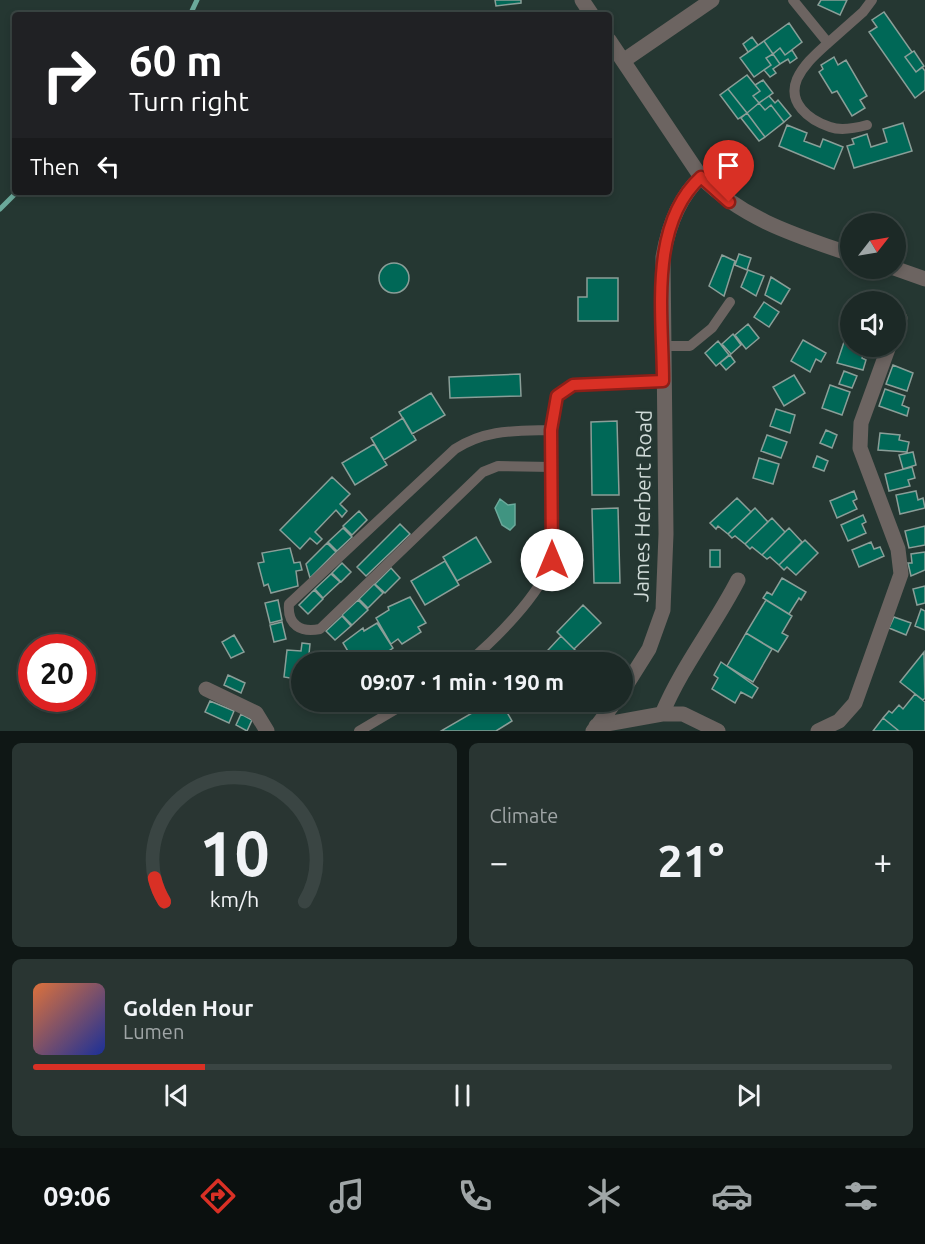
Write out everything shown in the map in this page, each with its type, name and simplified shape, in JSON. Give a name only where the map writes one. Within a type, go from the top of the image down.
[{"type":"street","points":[[623,60],[712,0]]},
{"type":"street","points":[[612,44],[701,177],[739,210],[785,232],[840,251]]},
{"type":"street","name":"James Herbert Road","points":[[633,674],[649,649],[663,610],[666,534],[663,257],[675,213],[692,186],[701,177]]},
{"type":"street","points":[[906,272],[925,279]]},
{"type":"street","points":[[818,731],[838,722],[855,703],[901,574],[898,549],[860,448],[861,423],[885,357]]},
{"type":"street","points":[[662,714],[670,696],[720,615],[738,580]]},
{"type":"street","points":[[206,689],[256,713],[267,731]]},
{"type":"street","points":[[595,729],[608,712]]},
{"type":"street","points":[[595,729],[662,714],[683,714],[718,731]]},
{"type":"lane","points":[[793,0],[828,43]]},
{"type":"lane","points":[[867,125],[831,127],[807,115],[798,105],[794,91],[797,79],[805,65],[863,12],[872,0]]},
{"type":"lane","points":[[663,346],[690,346],[712,327],[730,302]]},
{"type":"lane","points":[[478,652],[532,595],[548,572],[552,560],[551,430],[557,396],[564,388],[573,385],[663,381]]},
{"type":"lane","points":[[551,430],[493,431],[470,439],[455,449],[289,604],[288,615],[302,630],[320,629],[483,472],[498,466],[552,467]]},
{"type":"lane","points":[[359,731],[391,712]]},
{"type":"shaded area","points":[[500,499],[508,505],[515,504],[515,525],[510,530],[502,525],[495,508]]},
{"type":"building","points":[[495,0],[521,0],[521,3],[496,6]]},
{"type":"building","points":[[821,0],[847,0],[840,15],[818,5]]},
{"type":"building","points":[[884,12],[912,52],[905,57],[916,72],[922,67],[925,71],[925,90],[915,98],[869,32],[877,27],[872,20]]},
{"type":"building","points":[[789,23],[802,42],[785,55],[780,48],[773,54],[764,41]]},
{"type":"building","points":[[752,37],[758,45],[748,52],[743,44]]},
{"type":"building","points":[[764,41],[773,54],[766,58],[771,65],[754,77],[740,58]]},
{"type":"building","points":[[780,48],[785,55],[792,50],[797,58],[790,63],[788,59],[780,64],[773,54]]},
{"type":"building","points":[[914,51],[924,66],[916,72],[905,57]]},
{"type":"building","points":[[773,54],[780,64],[773,69],[776,73],[770,77],[764,70],[771,65],[766,58]]},
{"type":"building","points":[[834,57],[838,65],[846,60],[867,96],[860,100],[865,108],[852,116],[837,91],[832,93],[819,72],[823,69],[821,65]]},
{"type":"building","points":[[747,75],[760,91],[753,96],[759,103],[747,113],[728,89]]},
{"type":"building","points":[[763,80],[773,93],[759,103],[753,96],[760,91],[755,85]]},
{"type":"building","points":[[728,89],[747,113],[738,119],[720,95]]},
{"type":"building","points":[[769,96],[775,103],[778,100],[791,116],[784,122],[771,105],[765,110],[759,103]]},
{"type":"building","points":[[759,103],[765,110],[771,105],[784,122],[765,137],[747,113]]},
{"type":"building","points":[[747,113],[765,137],[759,141],[741,118]]},
{"type":"building","points":[[903,123],[912,151],[854,168],[847,146],[854,144],[852,139],[867,134],[871,147],[887,142],[883,129]]},
{"type":"building","points":[[787,125],[807,133],[804,141],[820,147],[823,139],[843,147],[834,169],[779,146]]},
{"type":"building","points":[[739,254],[751,258],[747,270],[735,265]]},
{"type":"building","points":[[722,255],[735,261],[724,296],[709,286]]},
{"type":"building","points":[[394,263],[405,267],[409,278],[405,289],[394,293],[383,289],[379,278],[383,267]]},
{"type":"building","points":[[748,270],[764,276],[756,296],[741,287]]},
{"type":"building","points":[[771,277],[790,289],[781,304],[765,295]]},
{"type":"building","points":[[587,278],[618,278],[618,321],[578,321],[578,297],[587,297]]},
{"type":"building","points":[[764,302],[779,312],[769,327],[754,317]]},
{"type":"building","points":[[748,324],[759,338],[746,349],[735,335]]},
{"type":"building","points":[[733,334],[741,345],[731,354],[722,344]]},
{"type":"building","points":[[803,340],[826,353],[821,362],[816,359],[810,372],[791,361]]},
{"type":"building","points":[[718,341],[729,355],[716,366],[705,353]]},
{"type":"building","points":[[840,354],[840,357],[862,357],[866,360],[863,370],[837,363]]},
{"type":"building","points":[[730,355],[735,362],[726,370],[720,363]]},
{"type":"building","points":[[893,365],[913,373],[907,391],[886,384]]},
{"type":"building","points":[[844,371],[857,376],[852,388],[839,384]]},
{"type":"building","points":[[520,374],[521,396],[450,398],[449,377]]},
{"type":"building","points":[[794,375],[805,393],[784,406],[773,387]]},
{"type":"building","points":[[830,385],[850,392],[842,415],[822,408]]},
{"type":"building","points":[[885,389],[905,396],[902,405],[909,408],[907,416],[879,406]]},
{"type":"building","points":[[431,393],[445,415],[412,434],[399,412]]},
{"type":"building","points":[[776,409],[795,415],[790,433],[770,426]]},
{"type":"building","points":[[403,418],[416,440],[384,460],[371,438]]},
{"type":"building","points":[[617,421],[619,495],[592,495],[591,422]]},
{"type":"building","points":[[826,430],[837,435],[832,448],[820,443]]},
{"type":"building","points":[[880,433],[900,435],[899,440],[909,442],[907,452],[878,450]]},
{"type":"building","points":[[767,435],[787,442],[781,458],[761,451]]},
{"type":"building","points":[[374,444],[387,465],[355,485],[342,463]]},
{"type":"building","points":[[913,452],[916,465],[903,469],[899,455]]},
{"type":"building","points":[[817,456],[828,461],[824,471],[813,467]]},
{"type":"building","points":[[759,458],[779,464],[773,484],[753,478]]},
{"type":"building","points":[[912,467],[915,478],[908,480],[910,486],[889,491],[885,474]]},
{"type":"building","points":[[332,477],[350,494],[340,504],[347,511],[342,517],[336,510],[315,532],[322,539],[317,544],[310,538],[300,549],[280,530]]},
{"type":"building","points":[[854,491],[857,499],[853,501],[857,509],[837,518],[830,501]]},
{"type":"building","points":[[916,491],[918,500],[923,498],[925,508],[900,514],[896,495]]},
{"type":"building","points":[[737,498],[751,512],[728,534],[718,526],[716,529],[710,523]]},
{"type":"building","points":[[618,508],[620,583],[594,583],[592,509]]},
{"type":"building","points":[[755,508],[768,522],[745,544],[735,536],[732,538],[728,534]]},
{"type":"building","points":[[359,511],[367,520],[352,535],[343,526]]},
{"type":"building","points":[[863,515],[866,522],[862,524],[866,533],[848,541],[841,525]]},
{"type":"building","points":[[772,518],[785,532],[762,555],[745,544]]},
{"type":"building","points":[[400,524],[410,534],[366,576],[357,567]]},
{"type":"building","points":[[925,526],[925,545],[909,548],[905,531]]},
{"type":"building","points":[[343,528],[352,537],[337,551],[328,542]]},
{"type":"building","points":[[789,528],[802,542],[779,565],[770,557],[767,559],[762,555]]},
{"type":"building","points":[[476,537],[491,562],[457,581],[443,557]]},
{"type":"building","points":[[805,540],[818,553],[796,575],[787,567],[784,570],[779,565]]},
{"type":"building","points":[[871,542],[874,549],[880,547],[884,556],[859,567],[852,550]]},
{"type":"building","points":[[327,543],[336,552],[310,578],[306,564]]},
{"type":"building","points":[[290,548],[294,563],[300,562],[302,570],[296,571],[298,586],[271,593],[268,584],[264,586],[258,563],[264,562],[262,553]]},
{"type":"building","points":[[710,550],[720,550],[720,567],[710,567]]},
{"type":"building","points":[[925,552],[925,570],[911,576],[908,563],[912,563],[911,554]]},
{"type":"building","points":[[445,561],[459,585],[425,605],[411,581]]},
{"type":"building","points":[[342,563],[351,572],[341,582],[332,573]]},
{"type":"building","points":[[391,568],[400,578],[385,593],[375,584]]},
{"type":"building","points":[[331,574],[340,582],[323,598],[315,589]]},
{"type":"building","points":[[782,578],[806,592],[801,600],[799,598],[789,614],[763,598],[767,592],[772,595]]},
{"type":"building","points":[[374,584],[383,593],[368,608],[359,599]]},
{"type":"building","points":[[925,586],[925,603],[917,605],[913,589]]},
{"type":"building","points":[[314,590],[323,599],[308,614],[299,605]]},
{"type":"building","points":[[410,597],[426,623],[418,627],[421,632],[402,644],[398,639],[391,644],[376,618],[389,610],[388,607]]},
{"type":"building","points":[[278,600],[282,620],[270,623],[265,603]]},
{"type":"building","points":[[358,600],[368,610],[352,625],[342,615]]},
{"type":"building","points":[[766,600],[792,616],[782,633],[788,636],[778,652],[746,633]]},
{"type":"building","points":[[583,605],[601,623],[574,649],[557,632]]},
{"type":"building","points":[[921,609],[925,611],[925,630],[915,626]]},
{"type":"building","points":[[342,616],[351,626],[335,640],[326,631]]},
{"type":"building","points":[[894,617],[911,623],[906,635],[889,628]]},
{"type":"building","points":[[282,622],[286,639],[274,642],[270,625]]},
{"type":"building","points":[[377,623],[393,648],[387,652],[348,652],[343,643],[363,628],[364,631]]},
{"type":"building","points":[[746,633],[772,649],[753,682],[727,666]]},
{"type":"building","points":[[234,635],[244,652],[231,658],[222,642]]},
{"type":"building","points":[[561,636],[577,652],[546,652]]},
{"type":"building","points":[[302,643],[310,644],[309,652],[291,652],[291,678],[284,677],[287,650],[301,651]]},
{"type":"building","points":[[924,652],[925,698],[923,700],[900,682]]},
{"type":"building","points":[[721,662],[758,688],[752,698],[741,692],[735,703],[712,689],[718,678],[714,675]]},
{"type":"building","points":[[228,675],[245,683],[241,693],[224,685]]},
{"type":"building","points":[[915,694],[925,702],[925,731],[899,731],[883,718],[899,705],[903,709]]},
{"type":"building","points":[[210,701],[234,711],[229,723],[205,712]]},
{"type":"building","points":[[474,712],[507,712],[512,721],[496,731],[441,731]]},
{"type":"building","points":[[241,714],[252,720],[247,731],[236,725]]},
{"type":"building","points":[[883,718],[899,731],[873,731]]},
{"type":"waterway","points":[[191,12],[197,0]]},
{"type":"waterway","points":[[0,209],[14,195]]},
{"type":"route","points":[[552,560],[551,430],[557,396],[564,388],[573,385],[663,381],[663,257],[675,213],[692,186],[701,177],[718,195],[729,202]]}]
